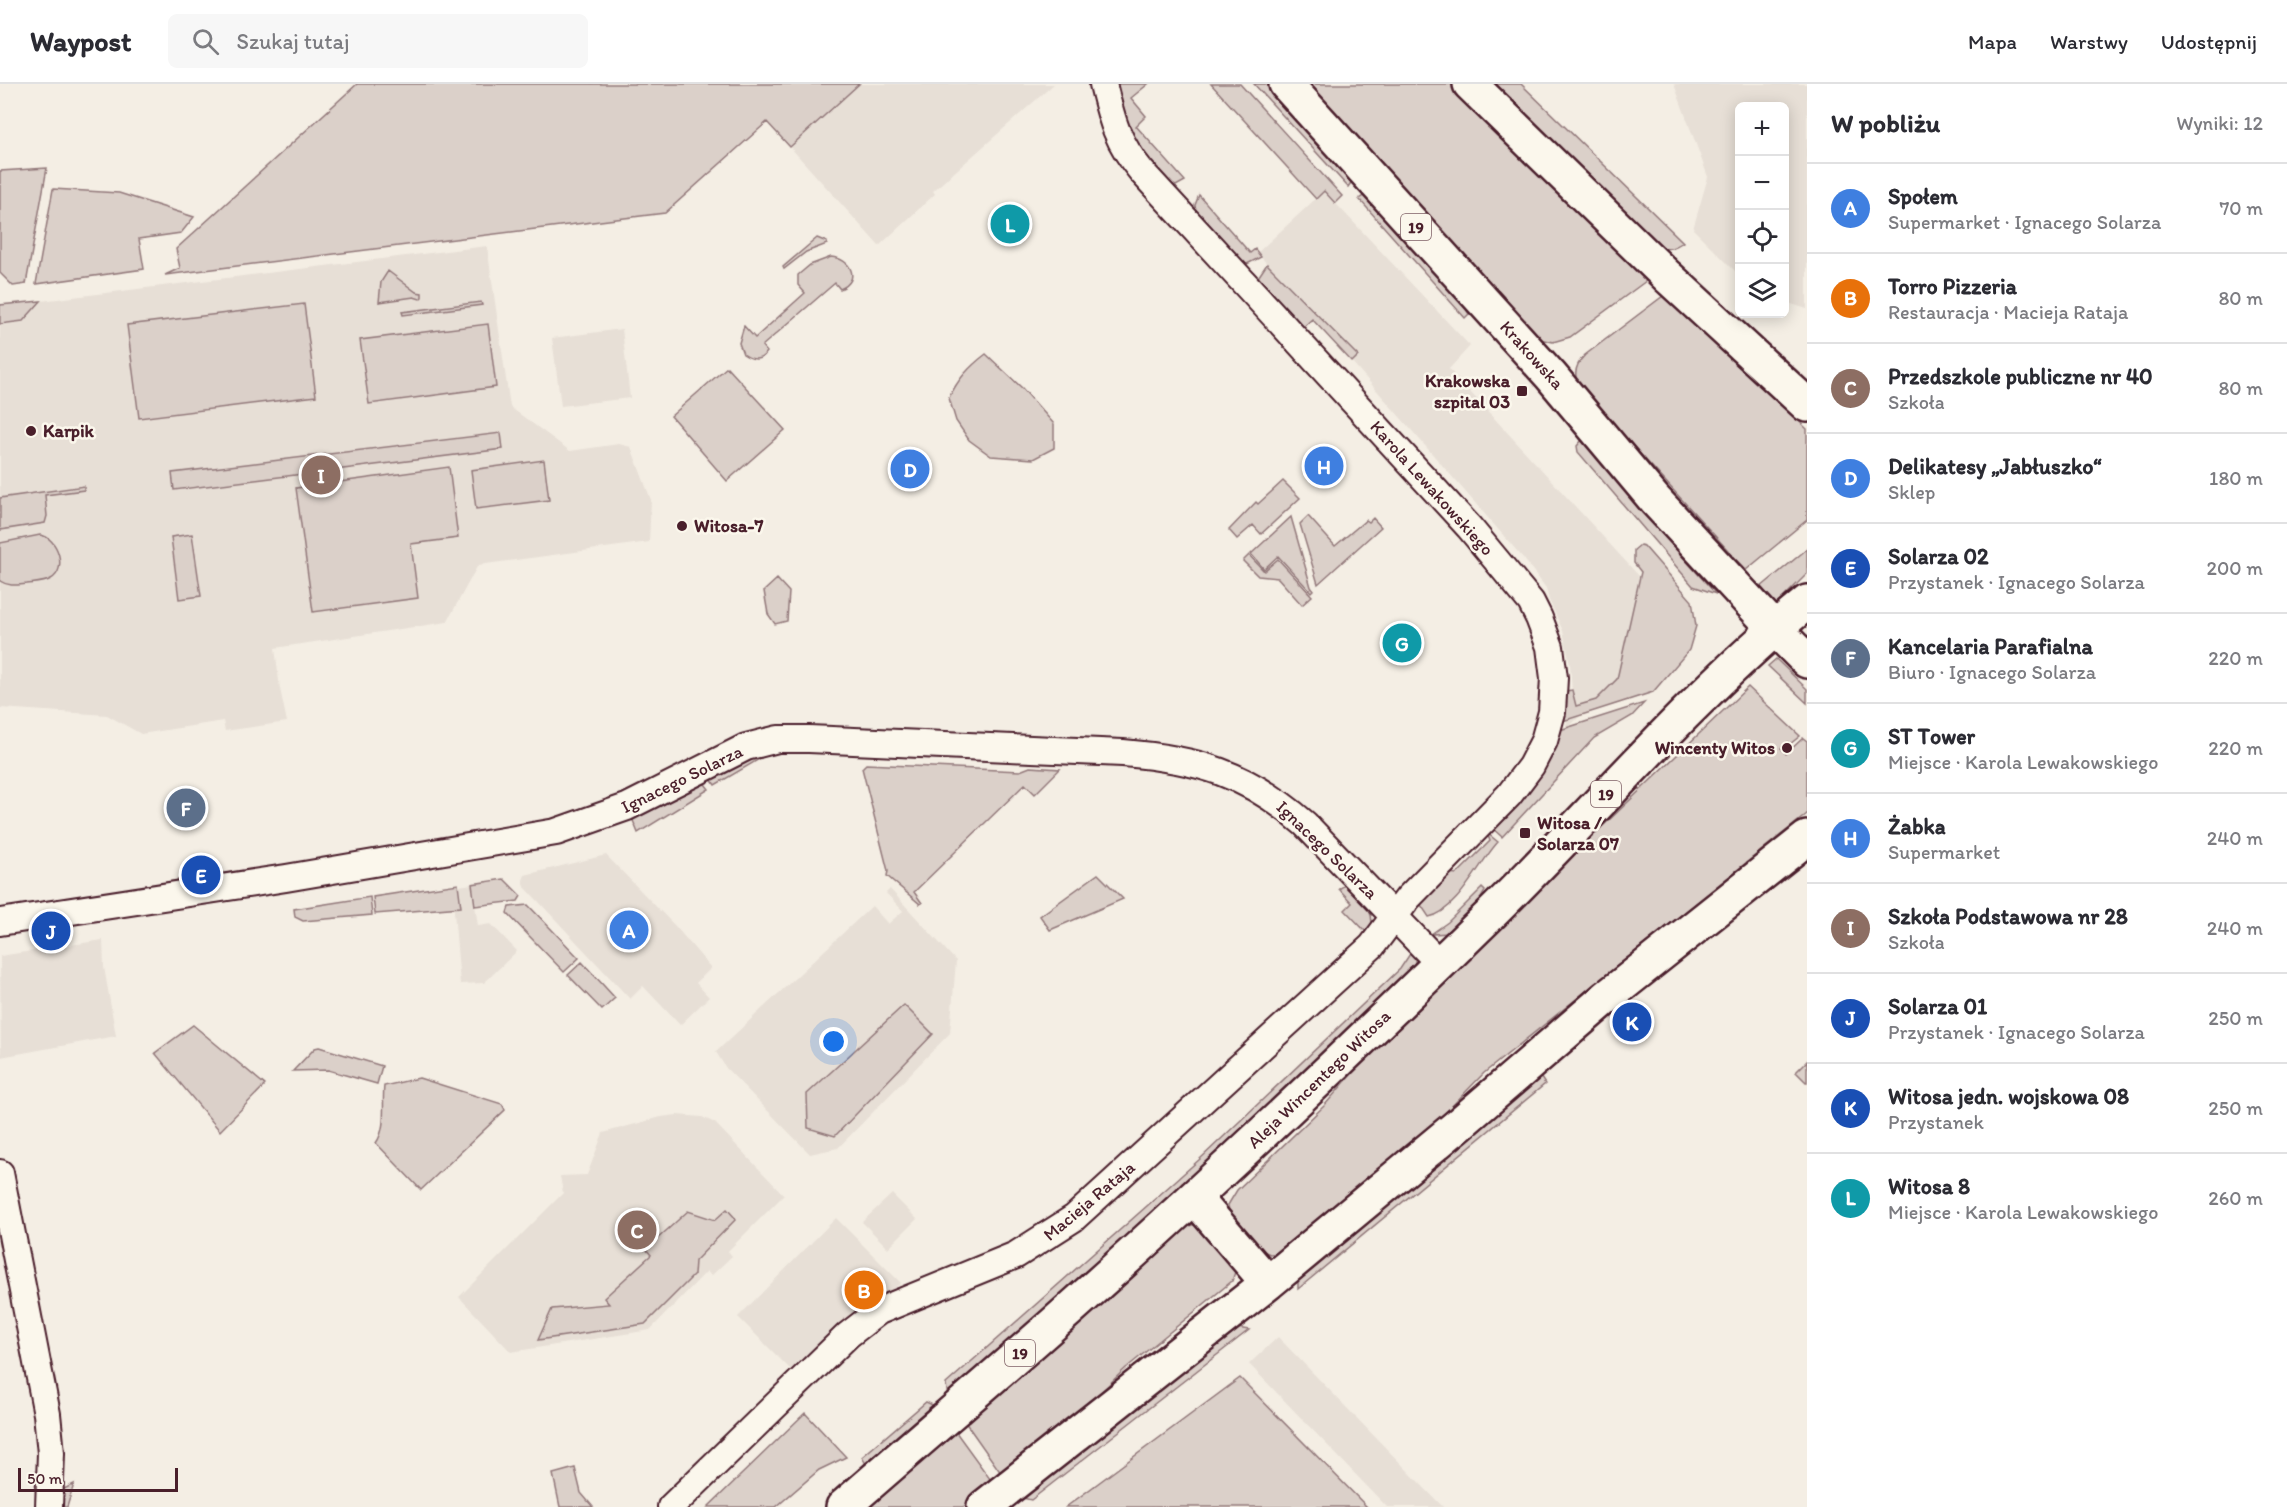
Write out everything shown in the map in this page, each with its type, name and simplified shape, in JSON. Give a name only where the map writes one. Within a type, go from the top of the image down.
[{"type":"main road","name":"Krakowska","points":[[1286,84],[1551,376],[1663,509],[1807,661]]},
{"type":"main road","points":[[1470,84],[1667,276],[1807,405]]},
{"type":"main road","name":"Aleja Wincentego Witosa","points":[[843,1507],[1084,1297],[1194,1197],[1498,907],[1670,727],[1734,664],[1807,602]]},
{"type":"main road","points":[[984,1507],[1268,1283],[1456,1127],[1607,997],[1807,838]]},
{"type":"main road","points":[[1194,1197],[1268,1283]]},
{"type":"street","name":"Karola Lewakowskiego","points":[[1102,84],[1116,133],[1127,154],[1171,206],[1448,503],[1521,588],[1531,602],[1545,633],[1553,663],[1554,695],[1547,732],[1531,766],[1509,795],[1393,916]]},
{"type":"street","name":"Ignacego Solarza","points":[[0,922],[286,878],[555,832],[627,807],[746,747],[778,739],[809,739],[1156,755],[1202,764],[1259,789],[1287,808],[1439,963]]},
{"type":"street","name":"Macieja Rataja","points":[[671,1507],[848,1335],[879,1311],[1016,1255],[1074,1218],[1372,946],[1393,916]]},
{"type":"street","points":[[0,1173],[47,1414],[51,1453],[49,1507]]},
{"type":"shaded area","points":[[357,84],[859,84],[790,147],[767,122],[665,213],[165,275],[180,268],[176,249]]},
{"type":"shaded area","points":[[859,84],[1054,84],[933,191],[935,194],[879,246],[790,147]]},
{"type":"shaded area","points":[[1114,84],[1148,84],[1131,98],[1146,116],[1136,126],[1185,181],[1176,186],[1163,179],[1143,157],[1128,128]]},
{"type":"shaded area","points":[[1211,84],[1240,84],[1342,196],[1335,203],[1324,191],[1316,199]]},
{"type":"shaded area","points":[[1254,84],[1269,84],[1355,177],[1348,187]]},
{"type":"shaded area","points":[[1304,84],[1451,84],[1650,278],[1570,337],[1553,342],[1535,338]]},
{"type":"shaded area","points":[[1487,84],[1521,84],[1683,242],[1671,248],[1658,248]]},
{"type":"shaded area","points":[[1674,84],[1807,84],[1807,309],[1789,303],[1789,102],[1735,102],[1735,271],[1693,229],[1708,177]]},
{"type":"shaded area","points":[[47,168],[26,284],[13,286],[0,273],[0,171]]},
{"type":"shaded area","points":[[53,189],[119,193],[194,217],[181,233],[139,239],[144,269],[36,284]]},
{"type":"shaded area","points":[[1324,191],[1470,346],[1449,369],[1640,577],[1617,679],[1565,731],[1572,693],[1570,664],[1563,631],[1546,588],[1524,559],[1352,362],[1357,357],[1257,253]]},
{"type":"shaded area","points":[[1368,193],[1450,283],[1469,314],[1465,318],[1359,199]]},
{"type":"shaded area","points":[[1199,195],[1250,253],[1255,249],[1261,257],[1243,266],[1196,216],[1195,205]]},
{"type":"shaded area","points":[[817,238],[827,244],[806,252],[784,269],[783,267]]},
{"type":"shaded area","points":[[487,246],[510,407],[570,451],[619,444],[631,447],[651,500],[649,542],[478,565],[447,622],[275,648],[287,722],[225,731],[223,721],[141,734],[107,715],[0,708],[0,324],[23,321],[41,301]]},
{"type":"shaded area","points":[[831,257],[844,261],[851,270],[851,280],[847,285],[840,289],[835,283],[762,346],[767,352],[759,359],[743,354],[739,343],[744,326],[755,338],[805,293],[798,285],[798,275],[810,265]]},
{"type":"shaded area","points":[[1267,264],[1358,356],[1352,362],[1312,319],[1301,329],[1255,282]]},
{"type":"shaded area","points":[[388,271],[416,292],[422,293],[422,297],[379,302],[381,282]]},
{"type":"shaded area","points":[[1667,293],[1807,429],[1807,520],[1746,570],[1582,390],[1577,381],[1578,363],[1585,355]]},
{"type":"shaded area","points":[[41,301],[23,321],[0,324],[0,305]]},
{"type":"shaded area","points":[[481,302],[482,305],[403,315],[402,312]]},
{"type":"shaded area","points":[[304,304],[316,396],[139,418],[127,325]]},
{"type":"shaded area","points":[[488,324],[496,387],[369,404],[360,340]]},
{"type":"shaded area","points":[[622,329],[630,398],[561,406],[552,338]]},
{"type":"shaded area","points":[[986,354],[1022,388],[1054,424],[1054,448],[1033,459],[991,456],[969,440],[956,421],[949,398],[964,374]]},
{"type":"shaded area","points":[[727,367],[785,430],[727,481],[671,416]]},
{"type":"shaded area","points":[[501,433],[503,449],[174,490],[172,473]]},
{"type":"shaded area","points":[[1582,440],[1716,594],[1693,586],[1578,452],[1577,446]]},
{"type":"shaded area","points":[[544,460],[549,500],[476,509],[471,470]]},
{"type":"shaded area","points":[[449,467],[458,538],[411,544],[418,598],[313,612],[296,488]]},
{"type":"shaded area","points":[[1283,481],[1300,498],[1261,534],[1253,525],[1237,539],[1229,530],[1256,502],[1258,504]]},
{"type":"shaded area","points":[[84,486],[84,490],[45,495],[47,516],[45,523],[0,530],[0,498]]},
{"type":"shaded area","points":[[1308,516],[1335,546],[1366,520],[1369,522],[1373,518],[1381,527],[1318,584],[1300,524]]},
{"type":"shaded area","points":[[1291,517],[1313,590],[1311,592],[1278,556],[1264,569],[1251,554]]},
{"type":"shaded area","points":[[192,534],[201,596],[179,599],[171,537]]},
{"type":"shaded area","points":[[40,535],[52,541],[59,554],[59,569],[56,575],[51,579],[36,583],[13,585],[0,581],[0,543]]},
{"type":"shaded area","points":[[1640,545],[1644,546],[1692,601],[1696,626],[1689,650],[1653,692],[1563,721],[1566,691],[1572,690],[1576,706],[1596,700],[1617,679],[1641,572],[1634,563],[1634,550]]},
{"type":"shaded area","points":[[1807,549],[1807,574],[1776,605],[1761,587]]},
{"type":"shaded area","points":[[1249,555],[1264,571],[1278,559],[1312,596],[1302,605],[1278,578],[1258,576],[1243,561]]},
{"type":"shaded area","points":[[777,579],[789,592],[787,621],[775,624],[768,614],[764,591]]},
{"type":"shaded area","points":[[1776,659],[1807,689],[1807,703],[1768,666]]},
{"type":"shaded area","points":[[1748,687],[1800,736],[1781,748],[1786,754],[1803,738],[1807,741],[1807,814],[1484,1073],[1418,1141],[1280,1253],[1270,1254],[1258,1249],[1230,1217],[1228,1205],[1237,1190],[1324,1106],[1391,1029]]},
{"type":"shaded area","points":[[1644,703],[1632,716],[1594,738],[1502,837],[1491,827],[1560,730]]},
{"type":"shaded area","points":[[773,751],[715,785],[709,776],[753,754]]},
{"type":"shaded area","points":[[866,764],[1020,771],[1030,767],[1060,769],[1035,794],[1025,784],[914,892],[922,903],[920,904],[887,876],[888,871],[862,768]]},
{"type":"shaded area","points":[[702,780],[709,789],[638,833],[632,818]]},
{"type":"shaded area","points":[[1487,833],[1498,842],[1449,906],[1429,917],[1419,902],[1448,873],[1457,874],[1490,841]]},
{"type":"shaded area","points":[[606,855],[676,927],[711,968],[696,983],[709,997],[680,1025],[643,986],[630,999],[523,885],[525,875]]},
{"type":"shaded area","points":[[1098,874],[1123,899],[1050,930],[1040,916]]},
{"type":"shaded area","points":[[504,879],[521,896],[518,901],[475,906],[472,884]]},
{"type":"shaded area","points":[[458,884],[461,907],[375,914],[373,897]]},
{"type":"shaded area","points":[[472,884],[478,926],[491,924],[517,951],[484,983],[460,984],[452,887]]},
{"type":"shaded area","points":[[1345,885],[1363,902],[1370,913],[1372,920],[1368,934],[1345,910],[1352,903],[1339,889]]},
{"type":"shaded area","points":[[1482,888],[1485,891],[1476,907],[1450,933],[1431,934],[1448,922]]},
{"type":"shaded area","points":[[890,889],[956,961],[950,1033],[838,1148],[810,1154],[726,1068],[716,1052],[872,906],[888,924],[903,911],[886,893]]},
{"type":"shaded area","points":[[370,897],[372,915],[303,921],[295,917],[294,909]]},
{"type":"shaded area","points":[[528,905],[579,958],[564,972],[507,913],[509,907]]},
{"type":"shaded area","points":[[103,940],[104,967],[116,1036],[1,1057],[0,956]]},
{"type":"shaded area","points":[[1412,951],[1415,967],[1260,1118],[948,1397],[946,1384],[1200,1159],[1400,969]]},
{"type":"shaded area","points":[[582,962],[615,998],[602,1010],[568,975]]},
{"type":"shaded area","points":[[904,1005],[933,1034],[835,1136],[808,1128],[807,1094]]},
{"type":"shaded area","points":[[193,1025],[265,1085],[220,1131],[155,1053]]},
{"type":"shaded area","points":[[319,1047],[382,1066],[377,1084],[328,1070],[293,1071],[315,1048]]},
{"type":"shaded area","points":[[1807,1061],[1807,1082],[1806,1082],[1796,1072]]},
{"type":"shaded area","points":[[1539,1075],[1545,1084],[1298,1289],[1298,1278]]},
{"type":"shaded area","points":[[419,1078],[502,1104],[505,1110],[421,1190],[376,1143],[383,1123],[384,1086]]},
{"type":"shaded area","points":[[677,1115],[702,1117],[715,1123],[784,1195],[728,1251],[732,1256],[711,1276],[707,1271],[650,1330],[511,1352],[459,1297],[563,1193],[560,1176],[587,1175],[603,1133],[661,1117]]},
{"type":"shaded area","points":[[892,1194],[917,1219],[888,1248],[862,1222]]},
{"type":"shaded area","points":[[727,1209],[736,1219],[695,1261],[694,1275],[645,1324],[538,1340],[552,1309],[609,1304],[604,1298],[651,1255],[646,1249],[688,1211],[715,1220]]},
{"type":"shaded area","points":[[836,1218],[901,1283],[823,1342],[791,1370],[738,1317]]},
{"type":"shaded area","points":[[1199,1225],[1236,1269],[1232,1281],[1126,1368],[1059,1432],[1003,1476],[963,1419],[1185,1227]]},
{"type":"shaded area","points":[[1237,1328],[1249,1330],[1031,1500],[1018,1497]]},
{"type":"shaded area","points":[[1278,1337],[1443,1507],[1387,1507],[1249,1364]]},
{"type":"shaded area","points":[[1240,1378],[1367,1507],[1066,1507]]},
{"type":"shaded area","points":[[926,1402],[937,1407],[887,1450],[866,1464],[862,1457]]},
{"type":"shaded area","points":[[805,1413],[846,1457],[819,1470],[776,1507],[708,1507]]},
{"type":"shaded area","points":[[953,1428],[993,1483],[963,1507],[862,1507]]},
{"type":"shaded area","points":[[575,1468],[581,1493],[593,1507],[560,1507],[553,1474]]},
{"type":"shaded area","points":[[74,1484],[67,1507],[58,1507],[62,1490]]},
{"type":"place","name":"Witosa 8","points":[[1010,224]]},
{"type":"place","name":"Krakowska szpital 03","points":[[1522,391]]},
{"type":"place","name":"Karpik","points":[[31,431]]},
{"type":"place","name":"Żabka","points":[[1324,466]]},
{"type":"place","name":"Delikatesy „Jabłuszko“","points":[[910,469]]},
{"type":"place","name":"Szkoła Podstawowa nr 28","points":[[321,475]]},
{"type":"place","name":"Witosa-7","points":[[682,526]]},
{"type":"place","name":"ST Tower","points":[[1402,643]]},
{"type":"place","name":"Wincenty Witos","points":[[1787,748]]},
{"type":"place","name":"Kancelaria Parafialna","points":[[186,808]]},
{"type":"place","name":"Witosa / Solarza 07","points":[[1525,833]]},
{"type":"place","name":"Solarza 02","points":[[201,875]]},
{"type":"place","name":"Społem","points":[[629,930]]},
{"type":"place","name":"Solarza 01","points":[[51,931]]},
{"type":"place","name":"Witosa jedn. wojskowa 08","points":[[1632,1022]]},
{"type":"place","name":"Przedszkole publiczne nr 40","points":[[637,1230]]},
{"type":"place","name":"Torro Pizzeria","points":[[864,1290]]}]
